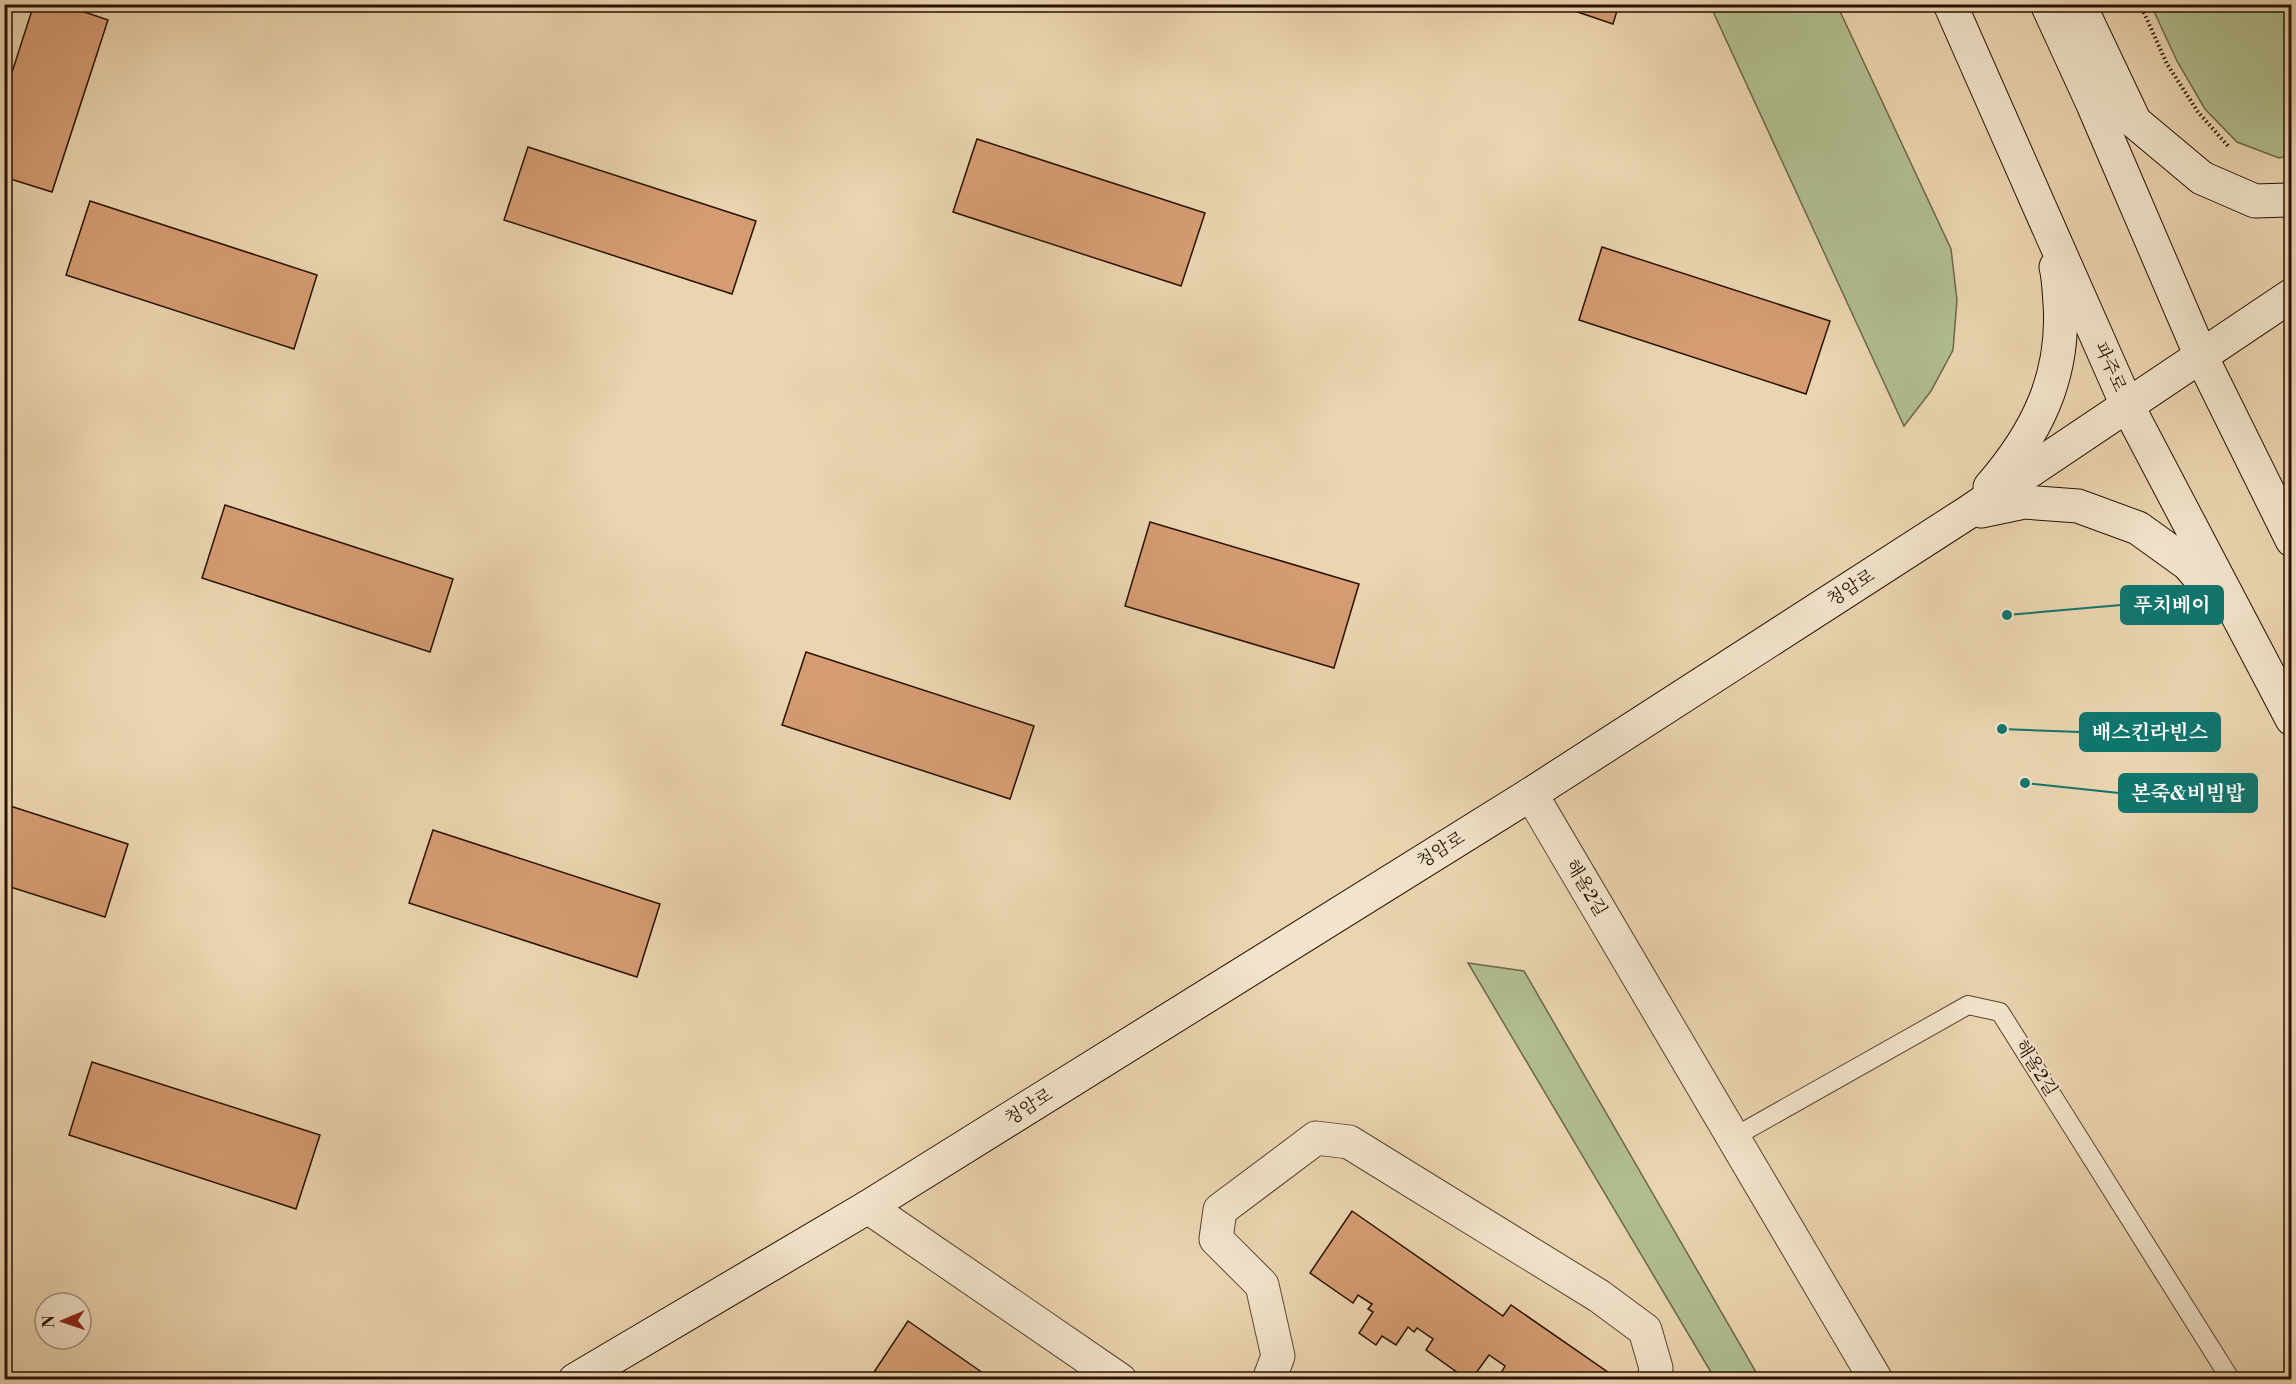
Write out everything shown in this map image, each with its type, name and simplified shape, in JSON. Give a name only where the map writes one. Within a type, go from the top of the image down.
[{"type":"street","name":"파주로","points":[[1950,4],[2127,405],[2292,719]]},
{"type":"street","points":[[2047,4],[2201,356],[2292,540]]},
{"type":"street","points":[[2079,4],[2135,122],[2202,178],[2255,201],[2292,200]]},
{"type":"street","points":[[1967,513],[2004,470],[2032,430],[2052,385],[2062,329],[2059,284],[2038,203]]},
{"type":"street","name":"청암로","points":[[575,1380],[868,1207],[1531,794],[1967,513],[2292,295]]},
{"type":"street","points":[[1967,513],[2024,502],[2078,506],[2138,528],[2188,564],[2246,631]]},
{"type":"street","name":"해올2길","points":[[1531,794],[1876,1380]]},
{"type":"street","points":[[1272,1378],[1278,1356],[1262,1285],[1216,1239],[1220,1210],[1316,1138],[1349,1142],[1599,1296],[1645,1330],[1656,1368],[1653,1380]]},
{"type":"street","points":[[868,1207],[1120,1380]]},
{"type":"lane","name":"해올2길","points":[[1734,1137],[1968,1005],[2000,1012],[2231,1380]]},
{"type":"path","points":[[2140,4],[2167,64],[2198,112],[2230,148]]},
{"type":"green space","points":[[1710,5],[1837,5],[1951,249],[1957,300],[1953,350],[1931,391],[1904,426]]},
{"type":"green space","points":[[2151,5],[2283,5],[2291,18],[2291,155],[2279,158],[2237,142],[2205,109],[2177,61]]},
{"type":"green space","points":[[1468,963],[1524,971],[1760,1379],[1715,1379]]},
{"type":"building","points":[[34,4],[61,4],[108,20],[52,192],[4,177],[4,97]]},
{"type":"building","points":[[1554,4],[1619,4],[1613,24]]},
{"type":"building","points":[[977,139],[1205,213],[1181,286],[953,212]]},
{"type":"building","points":[[528,147],[756,221],[732,294],[504,220]]},
{"type":"building","points":[[90,201],[317,275],[294,349],[66,275]]},
{"type":"building","points":[[1602,247],[1830,321],[1806,394],[1579,320]]},
{"type":"building","points":[[225,505],[453,579],[430,652],[202,578]]},
{"type":"building","points":[[1150,522],[1359,584],[1334,668],[1125,606]]},
{"type":"building","points":[[806,652],[1034,726],[1010,799],[782,725]]},
{"type":"building","points":[[4,804],[128,844],[105,917],[4,885]]},
{"type":"building","points":[[433,830],[660,904],[637,977],[409,903]]},
{"type":"building","points":[[92,1062],[320,1135],[296,1209],[69,1135]]},
{"type":"building","points":[[1352,1211],[1503,1316],[1511,1305],[1612,1375],[1609,1380],[1511,1380],[1501,1373],[1505,1366],[1489,1355],[1471,1380],[1468,1380],[1426,1350],[1433,1339],[1417,1328],[1414,1332],[1408,1327],[1396,1345],[1382,1336],[1376,1345],[1359,1333],[1373,1312],[1368,1309],[1372,1304],[1358,1295],[1353,1303],[1310,1273]]},
{"type":"building","points":[[908,1321],[993,1380],[886,1380],[874,1372]]},
{"type":"place","name":"푸치베이","points":[[2007,615]]},
{"type":"place","name":"배스킨라빈스","points":[[2002,729]]},
{"type":"place","name":"본죽&비빔밥","points":[[2025,783]]}]
